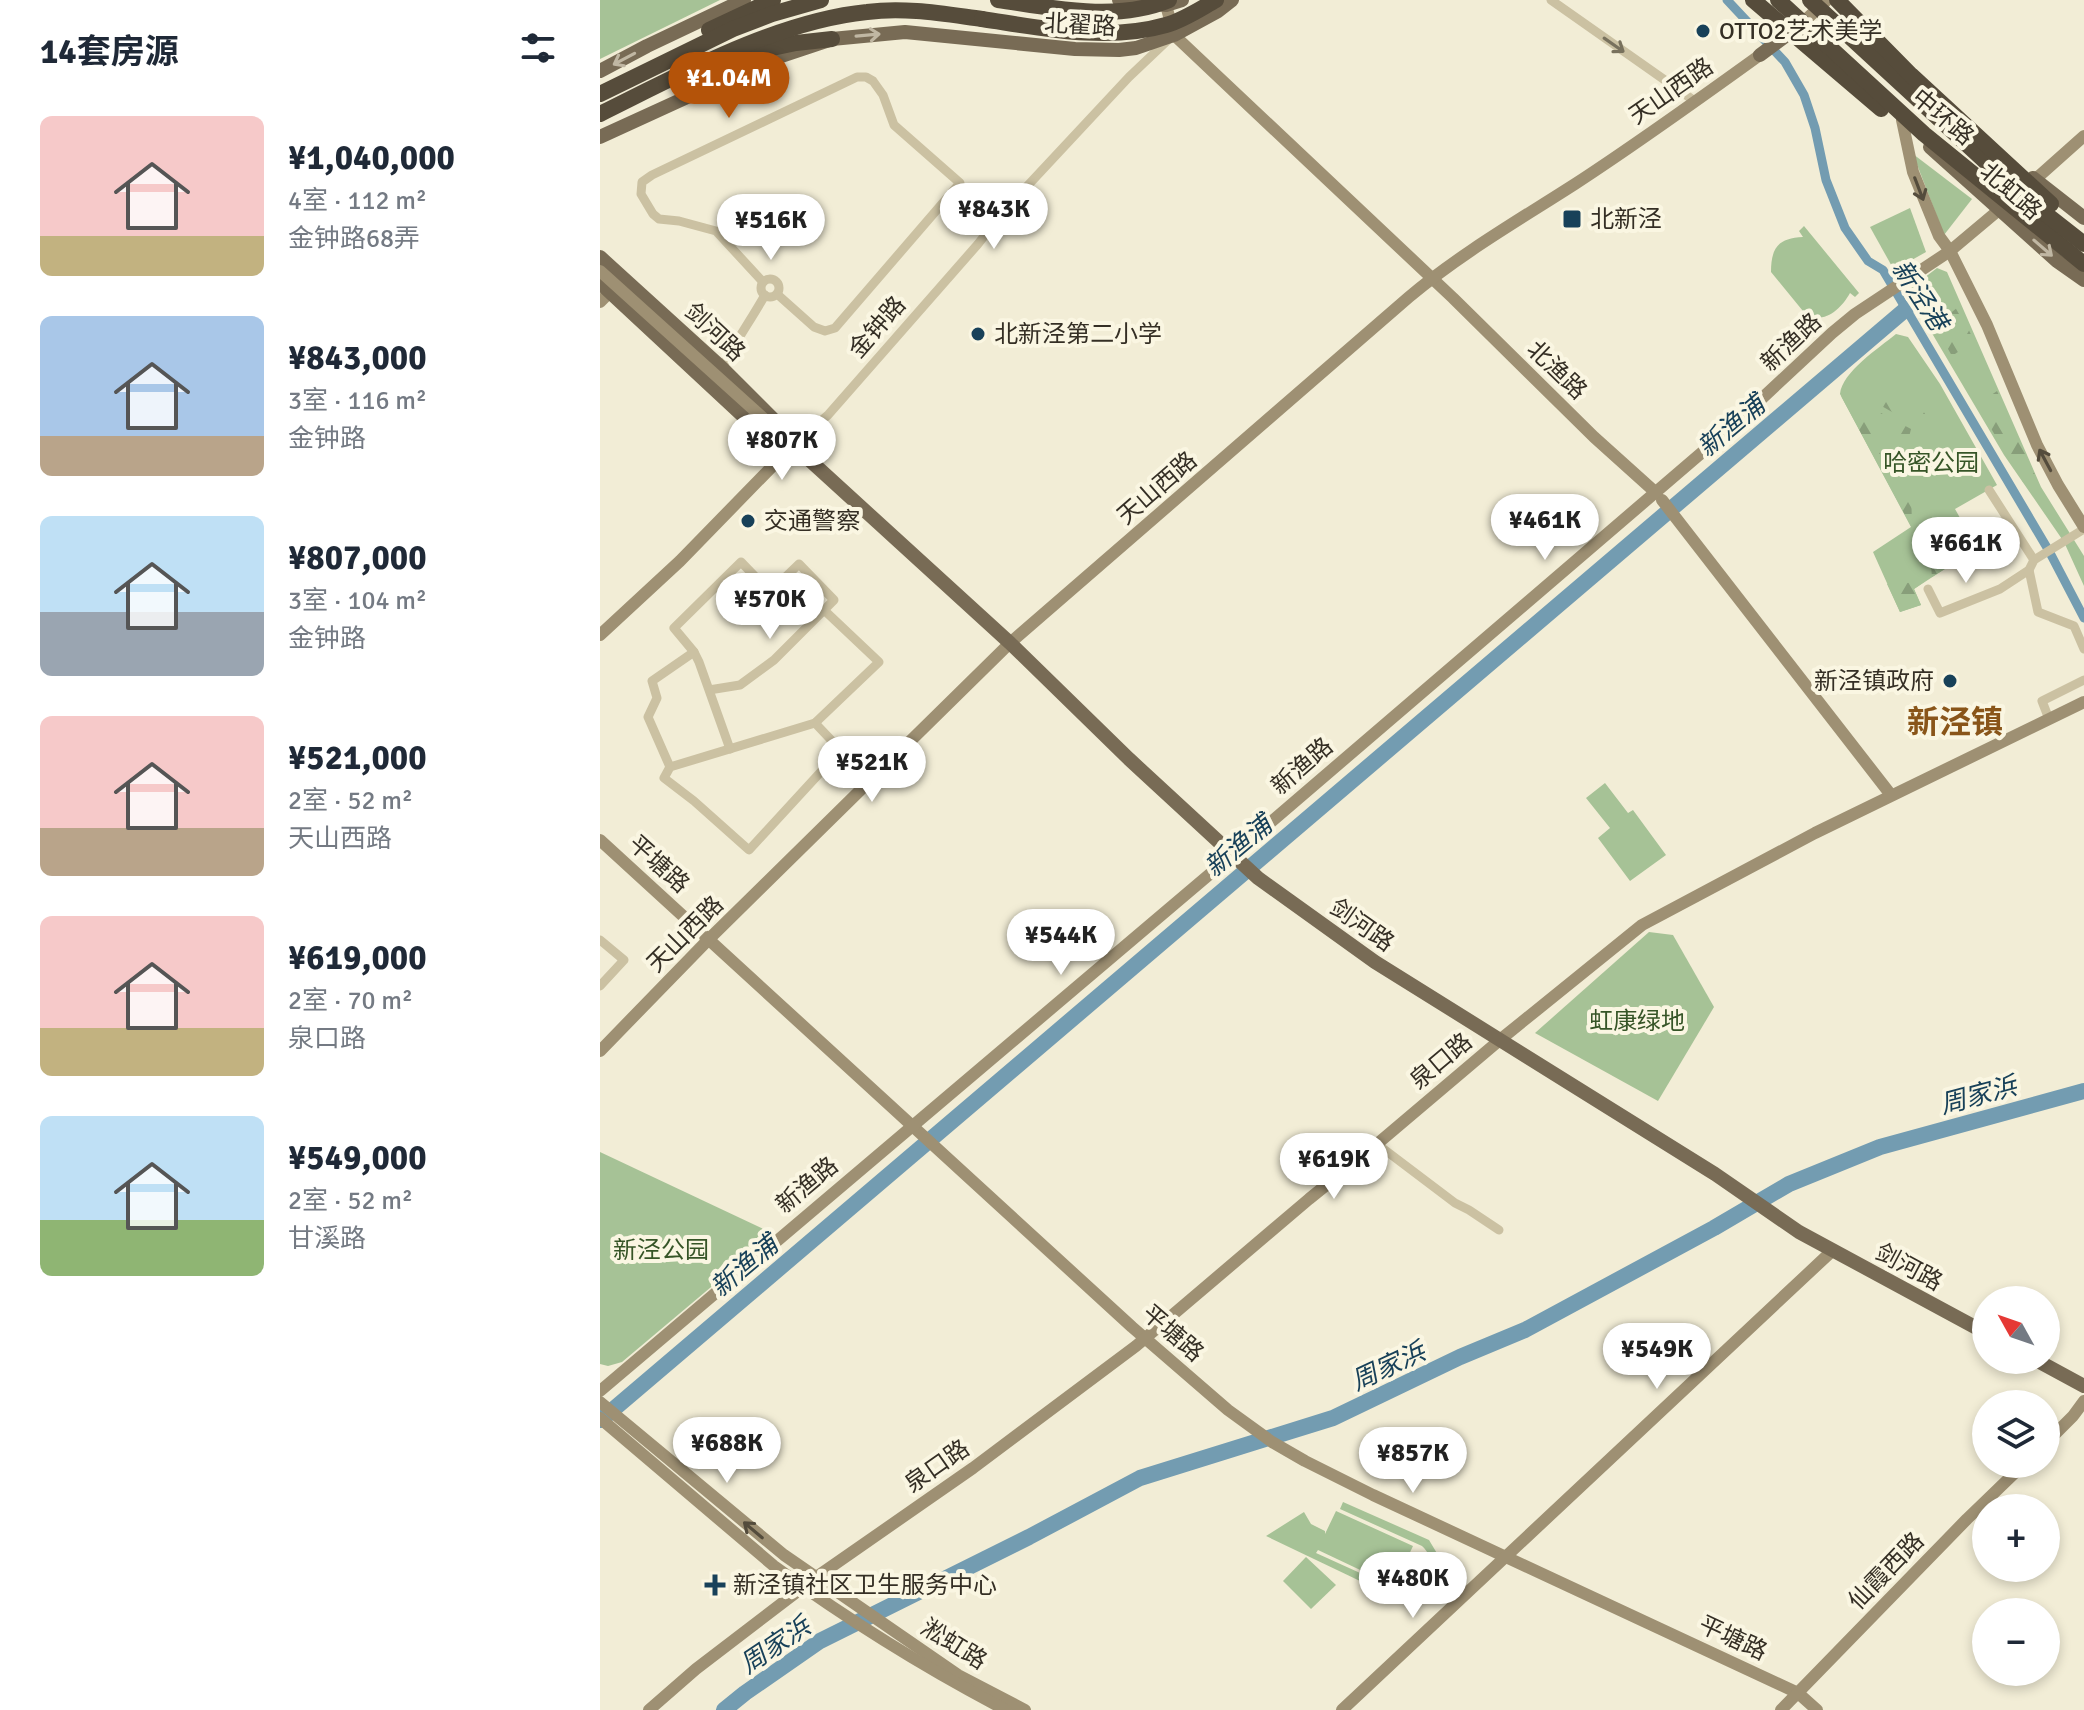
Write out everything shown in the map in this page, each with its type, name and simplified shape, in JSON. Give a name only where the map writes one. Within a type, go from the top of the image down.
[{"type":"highway","points":[[639,75],[679,46],[773,0]]},
{"type":"highway","points":[[600,94],[733,29],[821,0]]},
{"type":"highway","points":[[998,0],[1099,12],[1168,3]]},
{"type":"highway","points":[[600,114],[743,46],[826,19],[866,12],[906,10],[1054,30],[1130,32],[1168,24],[1216,0]]},
{"type":"highway","points":[[1753,0],[1879,107],[1924,134]]},
{"type":"highway","name":"中环路","points":[[1778,0],[1924,134],[2084,264]]},
{"type":"highway","name":"中环路","points":[[1810,0],[2023,196],[2084,244]]},
{"type":"highway","points":[[1837,0],[1911,75],[2044,199],[2084,230]]},
{"type":"highway","points":[[689,70],[747,53],[832,39]]},
{"type":"main road","points":[[600,71],[744,0]]},
{"type":"main road","name":"北翟路","points":[[1119,0],[1141,4],[1182,0]]},
{"type":"main road","name":"北翟路","points":[[600,137],[766,61],[832,39],[905,32],[1075,49],[1119,50],[1136,48],[1174,35],[1232,0]]},
{"type":"main road","name":"北虹路","points":[[1771,0],[1950,167],[2057,261],[2084,280]]},
{"type":"main road","name":"北虹路","points":[[1837,0],[2035,180],[2084,218]]},
{"type":"main road","name":"天山西路","points":[[1760,55],[1799,26]]},
{"type":"main road","name":"剑河路","points":[[600,257],[722,368],[775,421],[793,445],[1010,643],[1258,878],[1375,962],[1715,1174],[1799,1232],[1972,1326]]},
{"type":"main road","name":"剑河路","points":[[603,292],[758,430],[793,445]]},
{"type":"main road","points":[[2060,1373],[2084,1386]]},
{"type":"street","points":[[1551,0],[1696,102]]},
{"type":"street","points":[[1799,26],[1827,0]]},
{"type":"street","points":[[1168,3],[1174,35]]},
{"type":"street","name":"北渔路","points":[[1174,35],[1658,496],[1891,795]]},
{"type":"street","name":"金钟路","points":[[600,635],[680,561],[793,445],[828,415],[1003,212],[1129,77],[1174,35]]},
{"type":"street","name":"天山西路","points":[[600,1051],[709,939],[1010,643],[1431,278],[1696,102],[1760,55]]},
{"type":"street","points":[[763,282],[716,231],[659,219],[641,194],[642,182],[857,77],[866,77],[883,95],[894,125],[960,183],[835,328],[825,331],[814,327],[777,294]]},
{"type":"street","points":[[1902,120],[1913,172],[1939,236],[1950,251],[1987,325],[2037,445],[2084,528],[2034,560],[2029,570],[2000,589],[1940,613],[1928,589]]},
{"type":"street","name":"新渔路","points":[[600,1391],[916,1129],[991,1060],[1658,496],[1832,333],[1879,297],[1950,251],[2084,136]]},
{"type":"street","points":[[600,271],[793,445]]},
{"type":"street","points":[[603,292],[624,278]]},
{"type":"street","points":[[771,278],[777,281],[780,286],[777,294],[770,297],[765,295],[761,289],[763,282],[771,278]]},
{"type":"street","points":[[722,368],[765,295]]},
{"type":"street","points":[[1989,490],[2034,560]]},
{"type":"street","points":[[709,690],[740,685],[774,660],[834,600],[799,564],[770,592],[741,562],[674,628],[694,652],[730,749]]},
{"type":"street","points":[[2029,570],[2038,612],[2074,626],[2084,649]]},
{"type":"street","points":[[824,610],[879,662],[815,723],[670,767],[664,778],[749,850],[840,751]]},
{"type":"street","points":[[670,767],[648,717],[657,698],[652,681],[694,652]]},
{"type":"street","points":[[2049,719],[2042,701],[2084,680]]},
{"type":"street","name":"泉口路","points":[[649,1710],[696,1669],[815,1578],[973,1468],[1146,1338],[1501,1039],[1642,925],[1815,833],[2084,702]]},
{"type":"street","points":[[815,723],[870,781]]},
{"type":"street","name":"平塘路","points":[[600,840],[1132,1327],[1228,1410],[1272,1442],[1373,1495],[1798,1693],[1817,1710]]},
{"type":"street","points":[[600,940],[624,960],[600,986]]},
{"type":"street","points":[[1377,1144],[1455,1203],[1499,1230]]},
{"type":"street","points":[[1342,1710],[1832,1251]]},
{"type":"street","points":[[2060,1428],[2084,1401]]},
{"type":"street","name":"淞虹路","points":[[607,1414],[772,1546],[858,1608],[884,1632],[956,1684],[1006,1710]]},
{"type":"street","name":"淞虹路","points":[[607,1414],[774,1566],[803,1588],[845,1615],[884,1632],[1025,1710]]},
{"type":"street","name":"仙霞西路","points":[[1781,1710],[2009,1478]]},
{"type":"green space","points":[[600,0],[720,0],[600,59]]},
{"type":"green space","points":[[1913,154],[1972,199],[1944,235]]},
{"type":"green space","points":[[1910,208],[1926,252],[1894,270],[1870,227]]},
{"type":"green space","points":[[1804,226],[1859,293],[1855,297],[1850,293],[1837,309],[1820,318],[1807,316],[1771,272],[1775,250],[1788,239],[1803,237],[1799,231]]},
{"type":"green space","points":[[1937,268],[1947,272],[2041,487],[2084,556],[2084,586],[2064,542],[2004,455],[1907,291]]},
{"type":"green space","points":[[1958,307],[1974,341],[1952,356],[1935,326]]},
{"type":"green space","name":"哈密公园","points":[[1896,334],[1908,337],[1940,384],[1997,485],[1955,509],[1977,548],[1914,589],[1921,605],[1900,612],[1873,552],[1911,527],[1840,394],[1854,369]]},
{"type":"green space","points":[[1997,391],[2036,477],[2023,482],[1977,405]]},
{"type":"green space","points":[[1841,396],[1877,416],[1873,435],[1877,439],[1881,458],[1886,458],[1898,477],[1911,486],[1912,528]]},
{"type":"green space","points":[[1902,398],[1920,406],[1927,417],[1915,425],[1878,404]]},
{"type":"green space","points":[[1881,413],[1911,429],[1908,441],[1920,456],[1931,460],[1949,453],[1956,461],[1955,467],[1946,463],[1935,477],[1924,478],[1909,473],[1878,422]]},
{"type":"green space","points":[[1937,512],[1954,530],[1964,557],[1932,577],[1929,554],[1922,540]]},
{"type":"green space","points":[[1924,582],[1914,589],[1921,605],[1900,612],[1887,584]]},
{"type":"green space","points":[[1605,783],[1628,813],[1633,810],[1666,855],[1630,881],[1598,838],[1610,828],[1586,798]]},
{"type":"green space","name":"虹康绿地","points":[[1649,932],[1673,935],[1714,1007],[1658,1101],[1535,1033]]},
{"type":"green space","name":"新泾公园","points":[[600,1152],[774,1234],[622,1362],[608,1366],[600,1364]]},
{"type":"green space","points":[[1343,1502],[1429,1540],[1438,1555],[1438,1575],[1414,1600],[1404,1602],[1266,1536],[1304,1512],[1311,1524],[1325,1531],[1325,1534],[1336,1511],[1413,1546],[1394,1586],[1318,1550],[1316,1553],[1402,1592],[1422,1579],[1430,1567],[1430,1560],[1422,1546],[1340,1509]]},
{"type":"green space","points":[[1306,1557],[1336,1585],[1311,1609],[1283,1581]]},
{"type":"waterway","name":"新泾港","points":[[1727,0],[1785,62],[1804,95],[1826,180],[1845,228],[1868,261],[1883,270],[2049,551],[2084,618]]},
{"type":"waterway","name":"新渔浦","points":[[601,1420],[1906,309]]},
{"type":"waterway","name":"周家浜","points":[[724,1710],[820,1641],[1140,1478],[1333,1418],[1460,1357],[1525,1330],[1789,1184],[1880,1147],[2084,1091]]},
{"type":"place","name":"OTTO2艺术美学","points":[[1703,31]]},
{"type":"place","name":"北新泾","points":[[1572,219]]},
{"type":"place","name":"北新泾第二小学","points":[[978,334]]},
{"type":"place","name":"交通警察","points":[[748,521]]},
{"type":"place","name":"新泾镇政府","points":[[1950,681]]},
{"type":"place","name":"新泾镇社区卫生服务中心","points":[[715,1585]]},
{"type":"district","name":"新泾镇","points":[[1955,722]]}]
